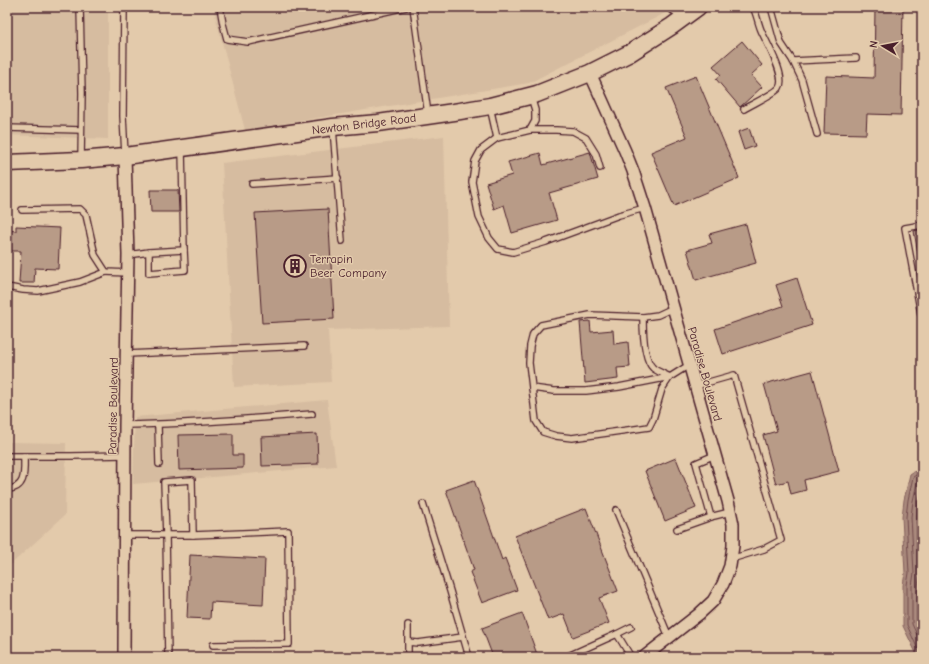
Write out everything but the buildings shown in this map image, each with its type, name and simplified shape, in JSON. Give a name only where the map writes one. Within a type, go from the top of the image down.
[{"type":"main road","name":"Newton Bridge Road","points":[[7,163],[81,160],[125,156],[333,127],[428,116],[490,106],[537,94],[590,73],[630,53],[698,7]]},
{"type":"street","name":"Paradise Boulevard","points":[[590,73],[625,151],[645,208],[733,524],[734,546],[731,559],[723,584],[713,601],[699,614],[644,657]]},
{"type":"street","name":"Paradise Boulevard","points":[[124,657],[125,425],[128,273],[125,156]]},
{"type":"lane","points":[[80,7],[82,93],[81,160]]},
{"type":"lane","points":[[124,7],[123,116],[125,156]]},
{"type":"lane","points":[[220,7],[227,39],[248,42],[406,7]]},
{"type":"lane","points":[[413,7],[428,116]]},
{"type":"lane","points":[[668,7],[684,17]]},
{"type":"lane","points":[[744,108],[779,88],[781,81],[777,64],[761,30],[753,7]]},
{"type":"lane","points":[[771,7],[781,44],[793,61],[802,80],[817,134]]},
{"type":"lane","points":[[793,61],[856,58]]},
{"type":"lane","points":[[530,95],[535,110],[535,120],[530,130]]},
{"type":"lane","points":[[490,106],[497,138]]},
{"type":"lane","points":[[333,127],[342,241]]},
{"type":"lane","points":[[7,128],[81,130]]},
{"type":"lane","points":[[600,168],[596,154],[586,138],[573,131],[530,130],[497,138],[481,150],[475,161],[472,182],[479,217],[490,238],[498,249],[513,252],[546,242],[619,215],[645,208]]},
{"type":"lane","points":[[149,252],[149,273],[185,270],[182,148]]},
{"type":"lane","points":[[252,184],[338,178]]},
{"type":"lane","points":[[22,210],[80,209],[86,215],[95,255],[106,272]]},
{"type":"lane","points":[[922,225],[906,228],[922,314]]},
{"type":"lane","points":[[128,255],[184,250]]},
{"type":"lane","points":[[7,287],[38,291],[80,282],[106,272],[128,273]]},
{"type":"lane","points":[[670,377],[662,389],[658,399],[650,427],[572,438],[556,436],[543,432],[536,421],[529,363],[530,346],[533,334],[541,325],[590,315],[643,317],[658,315],[673,308]]},
{"type":"lane","points":[[643,317],[644,348],[650,363],[653,368],[670,377]]},
{"type":"lane","points":[[127,354],[304,346]]},
{"type":"lane","points":[[532,388],[554,391],[586,391],[619,387],[670,377],[689,366]]},
{"type":"lane","points":[[695,386],[734,375],[781,540],[764,549],[731,559]]},
{"type":"lane","points":[[125,425],[158,425],[244,420],[312,414]]},
{"type":"lane","points":[[158,425],[159,464]]},
{"type":"lane","points":[[7,456],[125,455]]},
{"type":"lane","points":[[711,517],[696,463],[714,455]]},
{"type":"lane","points":[[7,489],[18,487],[22,482],[24,456]]},
{"type":"lane","points":[[168,657],[164,482],[192,480],[192,535]]},
{"type":"lane","points":[[423,504],[469,657]]},
{"type":"lane","points":[[616,510],[669,637]]},
{"type":"lane","points":[[677,529],[730,512]]},
{"type":"lane","points":[[125,535],[192,535],[288,531],[289,644],[213,645]]},
{"type":"lane","points":[[408,625],[408,657]]},
{"type":"lane","points":[[566,657],[631,627]]},
{"type":"lane","points":[[617,634],[631,657]]},
{"type":"lane","points":[[408,642],[463,637]]},
{"type":"shaded area","points":[[7,7],[108,7],[108,139],[7,135]]},
{"type":"shaded area","points":[[213,7],[677,7],[529,83],[245,130]]},
{"type":"shaded area","points":[[444,136],[449,326],[328,330],[331,382],[234,387],[222,163]]},
{"type":"shaded area","points":[[327,400],[336,466],[133,484],[135,417]]},
{"type":"shaded area","points":[[7,442],[66,443],[65,515],[7,568]]},
{"type":"water","points":[[917,471],[922,473],[922,657],[918,657],[903,626],[903,585],[905,573],[902,517],[910,474]]},
{"type":"place","name":"Terrapin Beer Company","points":[[295,266]]}]
